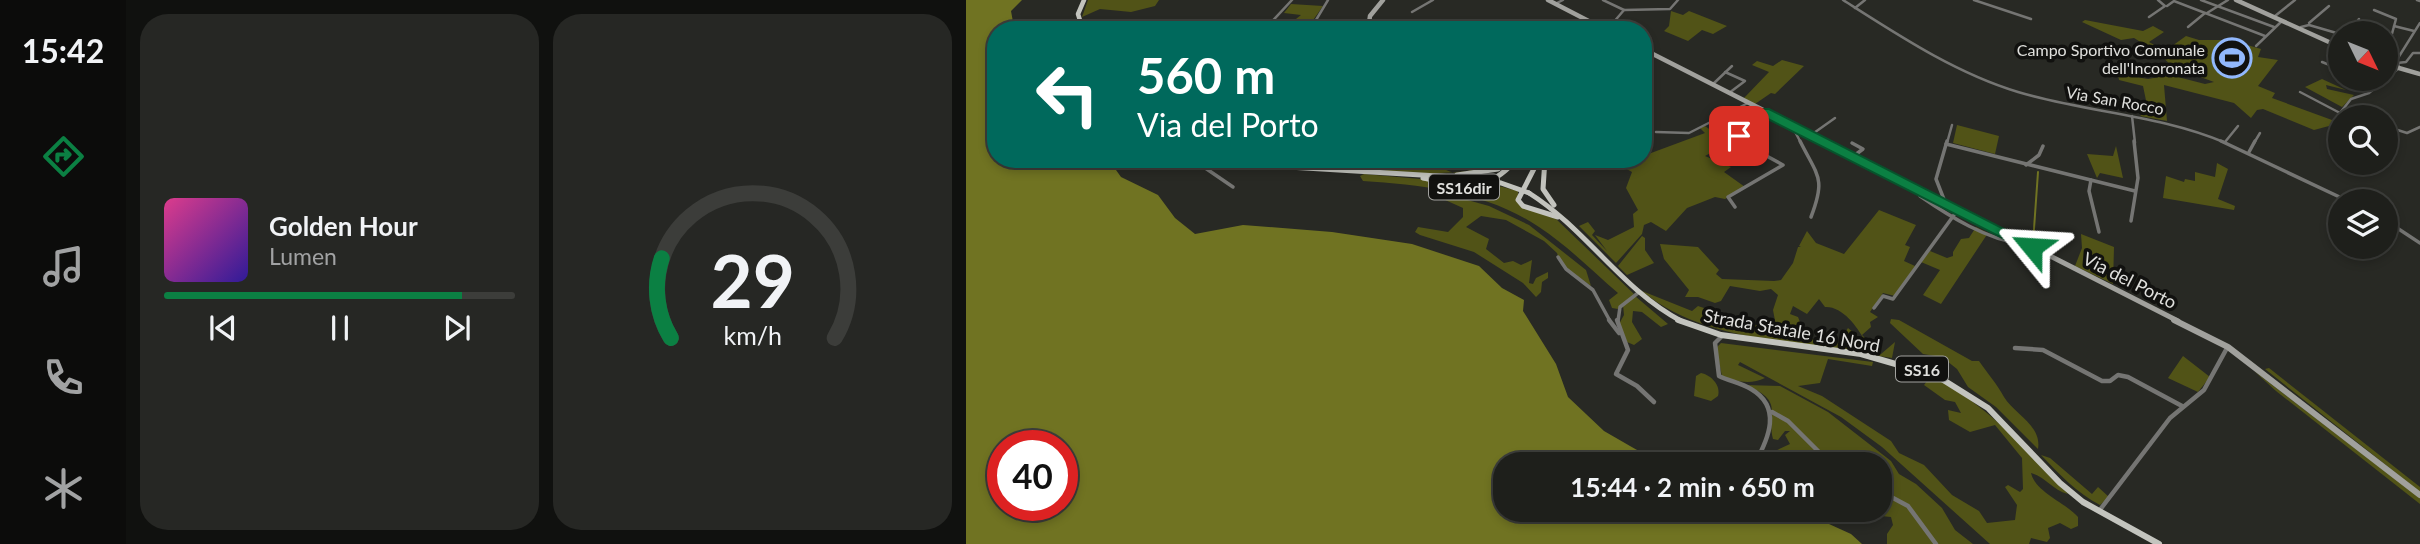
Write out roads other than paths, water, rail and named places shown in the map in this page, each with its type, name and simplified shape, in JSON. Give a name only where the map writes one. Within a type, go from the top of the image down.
[{"type":"main road","points":[[1080,21],[1078,14],[1084,0]]},
{"type":"main road","points":[[1372,21],[1384,0]]},
{"type":"main road","points":[[1548,0],[1555,4]]},
{"type":"main road","name":"Strada Statale 16 Nord","points":[[1305,168],[1471,178],[1502,183],[1530,193],[1547,203],[1638,293],[1668,315],[1699,329],[1723,335],[1901,363],[1932,373],[1959,387],[1994,412],[2059,482],[2098,513],[2159,544]]},
{"type":"main road","name":"SS16dir","points":[[1440,176],[1491,171],[1496,168]]},
{"type":"main road","name":"SS16dir","points":[[1403,174],[1474,188],[1498,178],[1508,168]]},
{"type":"main road","points":[[1534,168],[1519,193],[1518,200],[1523,206],[1553,214],[1567,222]]},
{"type":"main road","points":[[1543,168],[1540,181],[1542,192],[1576,231]]},
{"type":"main road","name":"Via del Porto","points":[[1931,196],[1946,203]]},
{"type":"street","points":[[1274,21],[1292,0]]},
{"type":"street","points":[[1315,21],[1328,0]]},
{"type":"street","points":[[1412,12],[1433,0]]},
{"type":"street","points":[[1555,4],[1563,0]]},
{"type":"street","points":[[1603,0],[1624,10],[1670,9],[1678,0]]},
{"type":"street","name":"Via San Rocco","points":[[1843,0],[1925,52],[2019,92],[2043,100],[2176,125],[2249,152],[2328,191]]},
{"type":"street","points":[[1855,8],[1865,0]]},
{"type":"street","points":[[1974,0],[2031,19]]},
{"type":"street","points":[[2149,17],[2165,6],[2156,2],[2158,0]]},
{"type":"street","points":[[2201,0],[2274,27]]},
{"type":"street","points":[[2188,27],[2228,0]]},
{"type":"street","points":[[2236,0],[2328,41]]},
{"type":"street","points":[[2275,16],[2295,0]]},
{"type":"street","points":[[2167,6],[2174,1],[2265,36]]},
{"type":"street","points":[[1555,4],[1588,21]]},
{"type":"street","points":[[2301,27],[2329,6]]},
{"type":"street","points":[[1614,21],[1624,10]]},
{"type":"street","points":[[2374,10],[2395,18],[2395,21]]},
{"type":"street","points":[[2256,46],[2284,20]]},
{"type":"street","points":[[2398,63],[2420,23]]},
{"type":"street","points":[[2307,24],[2328,30]]},
{"type":"street","points":[[2398,27],[2420,31]]},
{"type":"street","points":[[2405,46],[2420,53]]},
{"type":"street","points":[[2398,63],[2406,62],[2413,52]]},
{"type":"street","name":"Via del Porto","points":[[1652,54],[1931,196]]},
{"type":"street","points":[[2322,62],[2328,64]]},
{"type":"street","points":[[2398,63],[2420,74]]},
{"type":"street","points":[[1712,85],[1732,66]]},
{"type":"street","points":[[1726,72],[1745,81],[1729,93]]},
{"type":"street","points":[[2300,92],[2340,113],[2351,99],[2372,91]]},
{"type":"street","points":[[1656,132],[1689,133],[1748,103]]},
{"type":"street","points":[[1735,207],[1728,197],[1783,165],[1737,140],[1765,112]]},
{"type":"street","points":[[2131,221],[2138,178],[2132,115]]},
{"type":"street","points":[[1810,135],[1835,118]]},
{"type":"street","points":[[1931,196],[1937,187],[1952,125]]},
{"type":"street","points":[[2224,143],[2238,125]]},
{"type":"street","points":[[1792,126],[1821,182],[1821,191],[1811,217]]},
{"type":"street","points":[[2398,130],[2407,133],[2420,127]]},
{"type":"street","points":[[2249,152],[2260,133]]},
{"type":"street","points":[[1852,143],[1863,149],[1853,157]]},
{"type":"street","points":[[1946,144],[2135,191]]},
{"type":"street","points":[[2026,164],[2039,155],[2043,146]]},
{"type":"street","points":[[1205,168],[1233,187]]},
{"type":"street","points":[[2091,180],[2089,191],[2099,232]]},
{"type":"street","points":[[1937,187],[1946,203]]},
{"type":"street","points":[[1920,191],[1920,196],[1926,200],[2009,243],[2025,243]]},
{"type":"street","name":"Via del Porto","points":[[1946,203],[2228,347],[2420,495]]},
{"type":"street","points":[[1874,309],[1883,296],[1893,299],[1954,215]]},
{"type":"street","points":[[2398,229],[2420,243]]},
{"type":"street","points":[[1558,257],[1564,268],[1597,294],[1608,322],[1621,334]]},
{"type":"street","points":[[1638,293],[1622,304],[1617,312],[1616,323],[1628,350],[1616,374],[1637,386],[1654,402]]},
{"type":"street","points":[[1723,335],[1715,343],[1717,373],[1723,379],[1760,395],[1772,412],[1781,415],[1816,452]]},
{"type":"street","points":[[2098,513],[2182,406],[2192,402],[2205,386],[2228,347]]},
{"type":"street","points":[[2015,348],[2043,350],[2102,381],[2110,381],[2118,375],[2128,377],[2182,406]]},
{"type":"street","points":[[1760,452],[1771,425],[1772,412]]},
{"type":"street","points":[[1892,495],[1920,516],[1936,544]]},
{"type":"waterway","points":[[2033,243],[2038,172]]},
{"type":"place","name":"Campo Sportivo Comunale dell'Incoronata","points":[[2232,58]]}]
